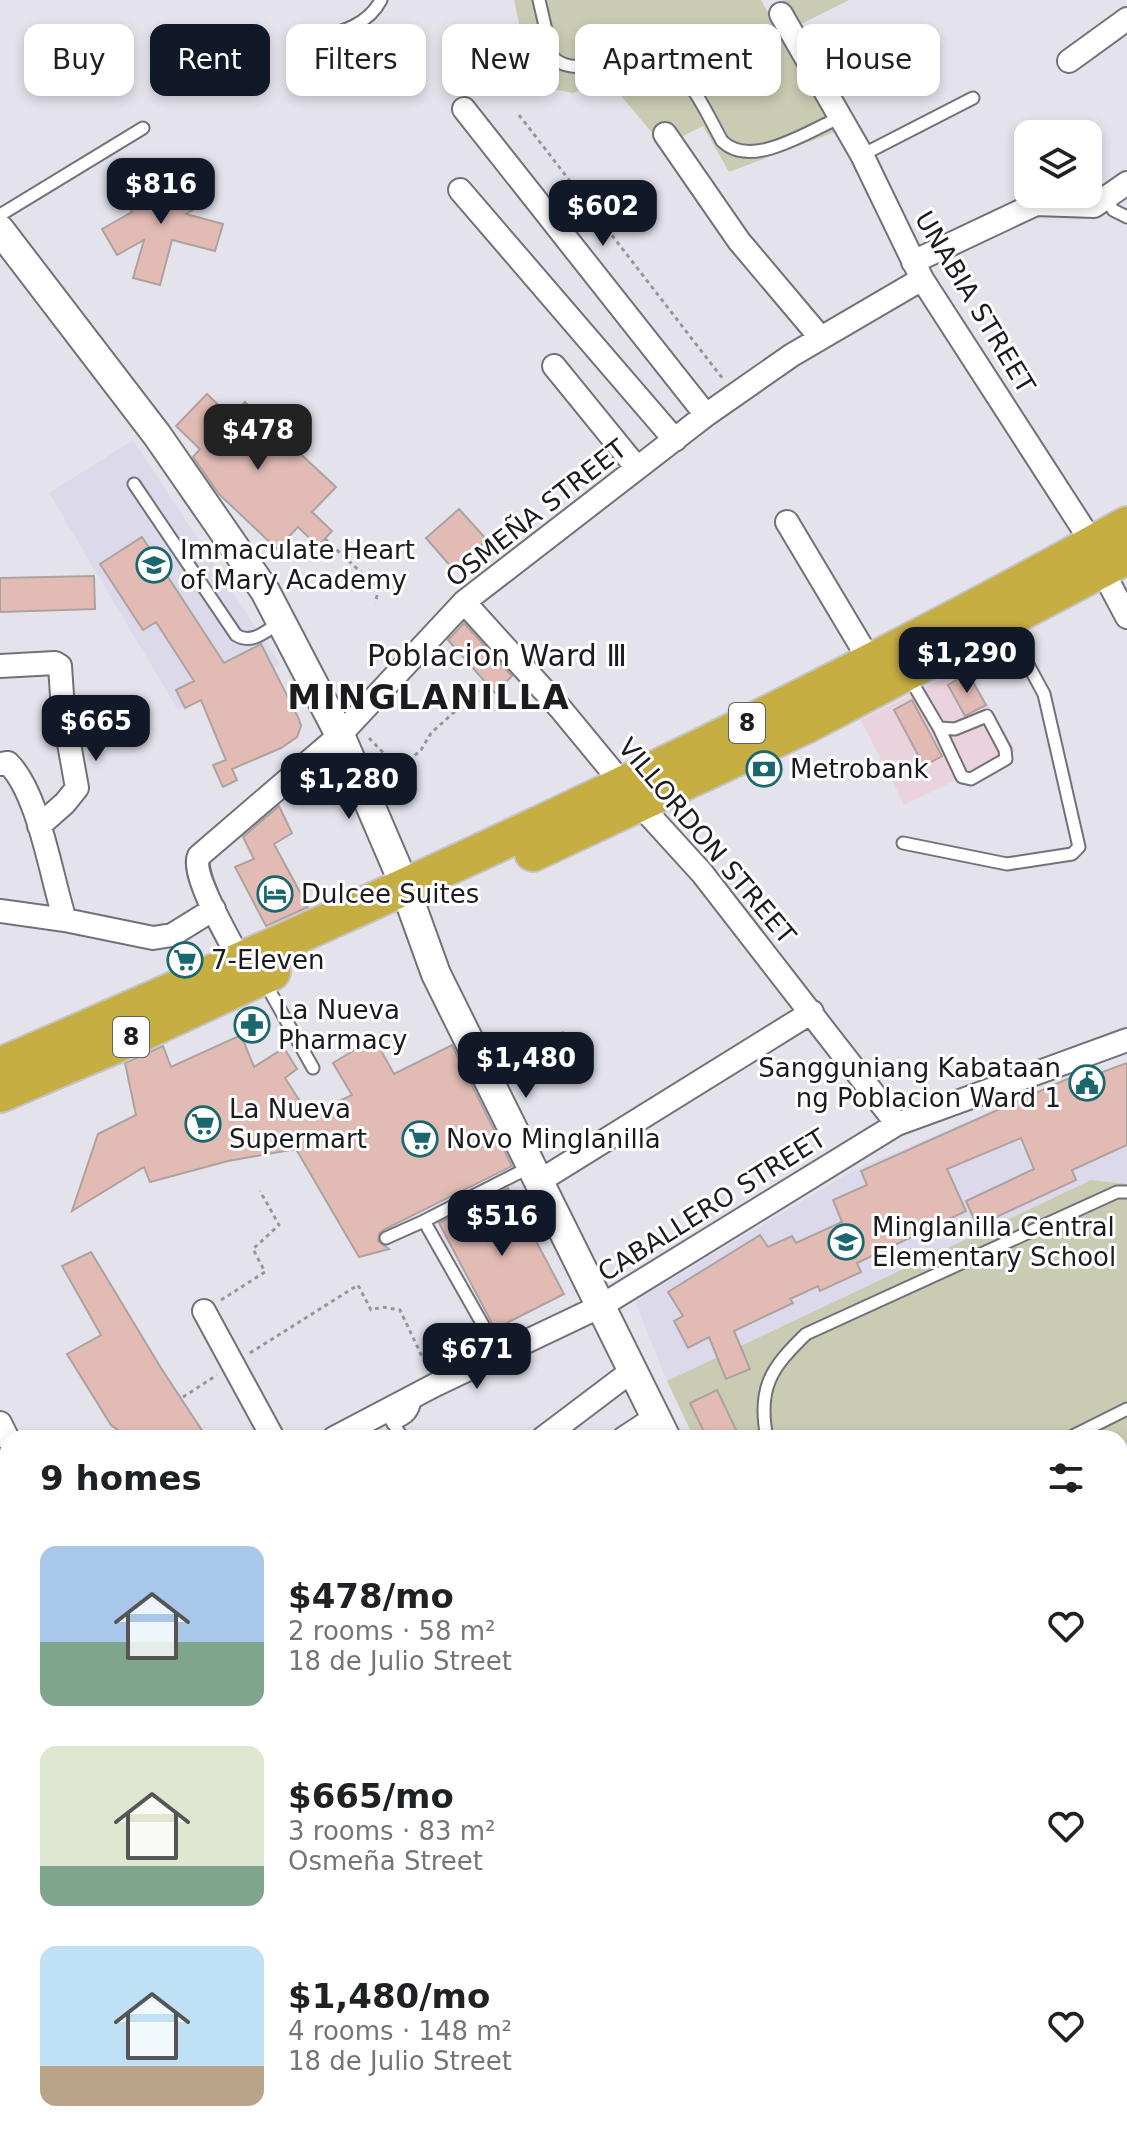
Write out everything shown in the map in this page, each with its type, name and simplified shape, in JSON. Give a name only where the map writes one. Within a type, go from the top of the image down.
[{"type":"highway","name":"8","points":[[0,1066],[251,968],[631,794],[907,674],[1005,622],[1107,557],[1127,525]]},
{"type":"highway","name":"8","points":[[631,794],[870,661],[1107,557]]},
{"type":"highway","name":"8","points":[[0,1094],[113,1046],[251,968]]},
{"type":"street","name":"UNABIA STREET","points":[[780,5],[839,118],[862,155],[918,271],[1107,557],[1127,617]]},
{"type":"street","points":[[1069,61],[1127,19]]},
{"type":"street","points":[[464,109],[706,415]]},
{"type":"street","points":[[665,134],[739,241],[820,337]]},
{"type":"street","name":"OSMEÑA STREET","points":[[251,968],[214,909],[196,859],[340,735],[464,602],[706,415],[918,271],[1036,204],[1094,206],[1127,183]]},
{"type":"street","points":[[460,190],[675,440]]},
{"type":"street","points":[[0,230],[157,435],[265,591],[340,735],[409,898],[436,974],[661,1428]]},
{"type":"street","points":[[554,366],[637,468]]},
{"type":"street","points":[[787,522],[870,661]]},
{"type":"street","name":"VILLORDON STREET","points":[[464,602],[702,873],[897,1124]]},
{"type":"street","points":[[0,666],[55,663],[60,666],[63,710],[77,788],[39,826]]},
{"type":"street","points":[[0,764],[8,763],[18,773],[39,826],[65,920]]},
{"type":"street","points":[[0,911],[65,920],[153,938],[172,935],[214,909]]},
{"type":"street","points":[[534,1175],[812,1012]]},
{"type":"street","name":"CABALLERO STREET","points":[[356,1430],[389,1418],[426,1390],[601,1306],[897,1124],[1127,1040]]},
{"type":"street","points":[[204,1311],[269,1430]]},
{"type":"street","points":[[554,1430],[633,1370]]},
{"type":"lane","points":[[357,24],[368,19],[381,0]]},
{"type":"lane","points":[[539,0],[552,56],[557,62],[572,67],[650,58],[668,64],[692,87],[728,147],[747,153],[757,152],[839,118]]},
{"type":"lane","points":[[862,155],[973,98]]},
{"type":"lane","points":[[0,215],[143,128]]},
{"type":"lane","points":[[1106,197],[1113,210],[1127,217]]},
{"type":"lane","points":[[134,484],[236,635],[248,640],[281,622]]},
{"type":"lane","points":[[903,843],[1007,864],[1072,854],[1079,847],[1044,694],[1005,622]]},
{"type":"lane","points":[[907,674],[939,728],[962,777],[971,779],[1006,759],[989,716],[955,729],[939,728]]},
{"type":"lane","points":[[251,968],[313,1068]]},
{"type":"lane","points":[[386,1238],[534,1175]]},
{"type":"lane","points":[[765,1430],[762,1414],[770,1374],[782,1357],[806,1334],[1057,1217],[1117,1192],[1127,1192]]},
{"type":"lane","points":[[424,1221],[500,1355]]},
{"type":"lane","points":[[1087,1430],[1126,1413]]},
{"type":"lane","points":[[389,1418],[397,1430]]},
{"type":"path","points":[[519,115],[735,395]]},
{"type":"path","points":[[325,539],[379,589],[375,603]]},
{"type":"path","points":[[432,665],[450,655]]},
{"type":"path","points":[[368,729],[367,737],[399,769],[421,750],[431,733],[481,688]]},
{"type":"path","points":[[204,1311],[265,1272],[253,1249],[279,1225],[260,1191]]},
{"type":"path","points":[[183,1397],[358,1285],[371,1310],[382,1307],[400,1310],[426,1390]]},
{"type":"shaded area","name":"Immaculate Heart of Mary Academy","points":[[133,440],[280,664],[178,710],[49,493]]},
{"type":"shaded area","points":[[965,667],[1016,751],[904,805],[861,720]]},
{"type":"shaded area","name":"Minglanilla Central Elementary School","points":[[1127,1105],[1127,1184],[1091,1180],[667,1381],[635,1301],[854,1170],[1004,1106],[1023,1149]]},
{"type":"green space","points":[[514,0],[761,0],[774,24],[575,24],[573,93],[559,90],[559,24],[519,24]]},
{"type":"green space","points":[[782,0],[849,0],[797,24],[795,27]]},
{"type":"green space","points":[[781,36],[797,64],[797,96],[815,96],[835,132],[729,172],[703,126],[663,146],[621,96],[781,96]]},
{"type":"green space","points":[[1091,1180],[1127,1184],[1127,1430],[690,1430],[667,1381]]},
{"type":"building","points":[[150,175],[162,195],[190,178],[205,203],[186,214],[223,224],[215,251],[172,240],[160,285],[133,278],[144,240],[117,255],[102,229],[132,212],[120,192]]},
{"type":"building","points":[[207,394],[231,417],[245,402],[336,487],[312,512],[332,531],[318,546],[298,527],[277,549],[219,494],[193,457],[200,449],[176,426]]},
{"type":"building","points":[[459,509],[487,540],[453,569],[426,538]]},
{"type":"building","points":[[142,537],[224,663],[261,644],[299,719],[301,726],[297,737],[281,748],[232,769],[237,780],[223,787],[213,765],[226,760],[201,700],[185,708],[176,690],[194,681],[156,622],[143,630],[100,564]]},
{"type":"building","points":[[94,576],[95,609],[0,612],[0,578]]},
{"type":"building","points":[[464,623],[512,676],[495,693],[448,640]]},
{"type":"building","points":[[968,673],[986,705],[965,716],[948,685]]},
{"type":"building","points":[[912,700],[942,756],[924,766],[894,710]]},
{"type":"building","name":"Dulcee Suites","points":[[279,806],[292,833],[274,844],[308,907],[266,926],[235,867],[254,859],[243,837]]},
{"type":"building","points":[[563,1032],[577,1060],[532,1082],[518,1054]]},
{"type":"building","points":[[241,1035],[254,1067],[284,1048],[297,1069],[285,1078],[305,1109],[314,1106],[317,1112],[352,1095],[333,1063],[374,1038],[394,1074],[452,1045],[512,1166],[383,1230],[378,1241],[389,1249],[359,1257],[296,1149],[228,1161],[150,1182],[144,1167],[72,1211],[98,1134],[136,1115],[125,1063],[163,1046],[171,1067]]},
{"type":"building","name":"Minglanilla Central Elementary School","points":[[1127,1063],[1127,1145],[1072,1170],[1076,1180],[977,1226],[966,1201],[1034,1169],[1021,1138],[947,1169],[966,1211],[857,1263],[861,1272],[820,1291],[818,1286],[790,1299],[793,1303],[734,1331],[750,1369],[726,1379],[709,1337],[688,1348],[674,1321],[683,1316],[668,1292],[760,1235],[768,1247],[792,1236],[796,1243],[842,1222],[833,1200],[867,1185],[861,1171],[1076,1075],[1078,1081]]},
{"type":"building","points":[[508,1188],[564,1294],[495,1329],[439,1223]]},
{"type":"building","points":[[91,1252],[202,1430],[118,1430],[111,1425],[67,1354],[101,1335],[62,1266]]},
{"type":"building","points":[[717,1390],[736,1430],[703,1430],[690,1403]]},
{"type":"place","name":"Immaculate Heart of Mary Academy","points":[[154,565]]},
{"type":"place","name":"Metrobank","points":[[764,769]]},
{"type":"place","name":"Dulcee Suites","points":[[275,894]]},
{"type":"place","name":"7-Eleven","points":[[185,960]]},
{"type":"place","name":"La Nueva Pharmacy","points":[[252,1025]]},
{"type":"place","name":"Sangguniang Kabataan ng Poblacion Ward 1","points":[[1087,1083]]},
{"type":"place","name":"La Nueva Supermart","points":[[203,1124]]},
{"type":"place","name":"Novo Minglanilla","points":[[420,1139]]},
{"type":"place","name":"Minglanilla Central Elementary School","points":[[846,1242]]},
{"type":"district","name":"Poblacion Ward Ⅲ","points":[[497,656]]},
{"type":"district","name":"MINGLANILLA","points":[[429,697]]}]
